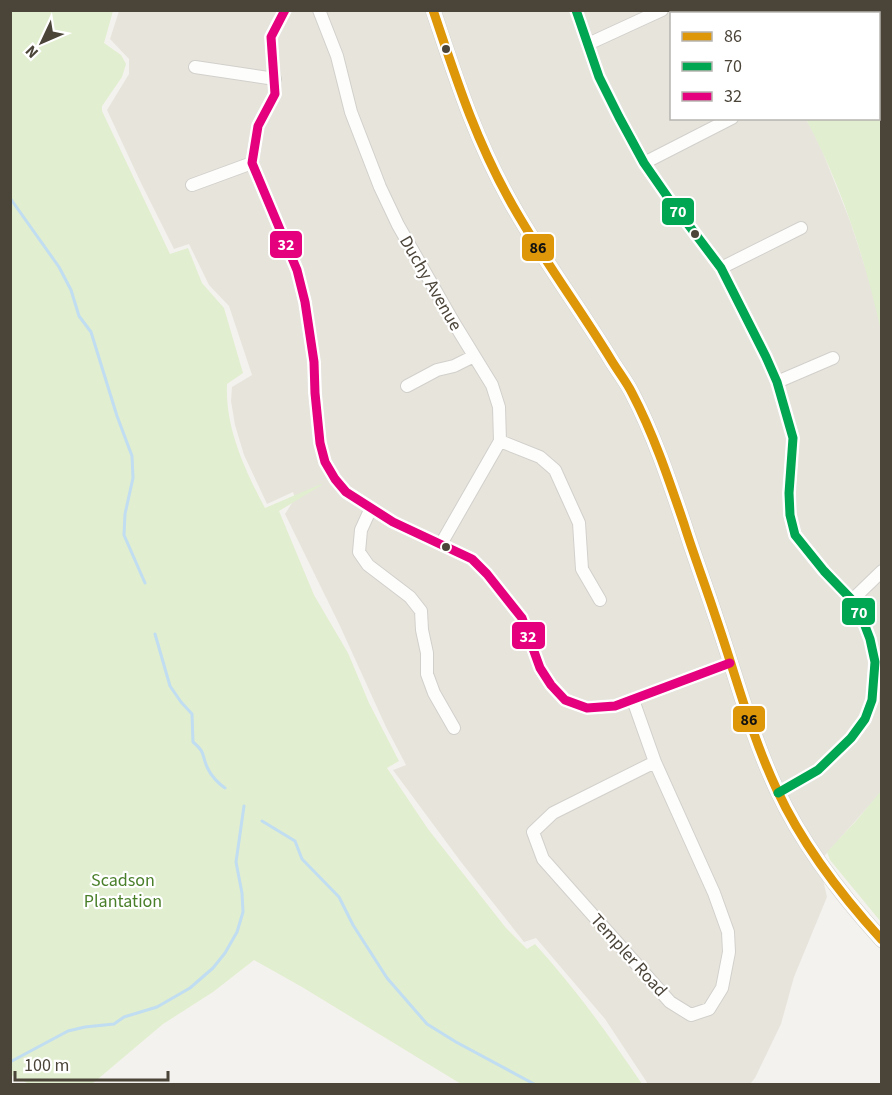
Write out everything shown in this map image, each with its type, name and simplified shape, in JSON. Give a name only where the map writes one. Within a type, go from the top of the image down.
[{"type":"street","points":[[285,10],[271,37],[275,94],[258,126],[252,163],[297,270],[305,302],[314,362],[320,443],[335,479],[346,492],[393,522],[472,559],[503,592],[522,618],[540,668],[551,685],[566,700],[587,708],[615,705],[730,663]]},
{"type":"street","name":"Duchy Avenue","points":[[319,10],[337,56],[351,112],[380,187],[398,225],[492,385],[499,407],[500,441]]},
{"type":"street","points":[[433,10],[467,112],[496,174],[532,237],[582,311],[632,392],[651,435],[716,616],[765,763],[778,793],[801,836],[819,862],[844,896],[882,940]]},
{"type":"street","points":[[576,10],[599,77],[644,163],[690,230],[721,268],[777,382],[793,438],[789,493],[790,515],[795,535],[824,571],[852,600],[862,618],[875,662],[872,700],[865,719],[851,738],[818,770],[778,793]]},
{"type":"street","points":[[588,44],[662,10]]},
{"type":"street","points":[[195,67],[275,78]]},
{"type":"street","points":[[644,163],[728,120]]},
{"type":"street","points":[[192,185],[252,163]]},
{"type":"street","points":[[721,268],[801,228]]},
{"type":"street","points":[[407,386],[437,370],[454,366],[474,356]]},
{"type":"street","points":[[777,382],[833,358]]},
{"type":"street","points":[[441,544],[500,441],[540,457],[555,470],[579,523],[582,569],[600,600]]},
{"type":"street","points":[[371,508],[361,530],[359,552],[368,565],[410,597],[421,611],[427,653],[427,674],[454,728]]},
{"type":"street","points":[[852,600],[882,571]]},
{"type":"street","name":"Templer Road","points":[[633,700],[655,762],[714,893],[728,932],[729,952],[722,988],[709,1009],[691,1015],[670,1002],[543,859],[533,832],[553,813],[655,762]]},
{"type":"shaded area","points":[[119,11],[751,12],[670,12],[670,120],[807,120],[819,143],[850,221],[873,291],[882,331],[882,791],[819,862],[827,897],[794,977],[781,1024],[750,1084],[648,1084],[605,1019],[536,938],[524,942],[393,770],[406,765],[285,514],[295,498],[293,492],[267,504],[244,455],[235,425],[231,401],[232,387],[252,375],[229,306],[209,285],[189,244],[174,249],[107,110],[129,74],[129,59],[110,39]]},
{"type":"green space","name":"Scadson Plantation","points":[[10,11],[113,11],[104,43],[121,55],[126,64],[122,77],[102,106],[102,111],[170,254],[188,248],[202,283],[224,308],[243,373],[227,384],[229,417],[244,464],[265,508],[322,485],[279,511],[314,595],[348,653],[369,703],[399,761],[387,768],[428,829],[506,928],[527,949],[535,944],[550,961],[591,1012],[642,1084],[461,1084],[254,960],[213,992],[163,1024],[92,1084],[29,1084],[11,1075]]},
{"type":"green space","points":[[880,28],[882,31],[881,331],[851,222],[819,144],[807,120],[880,120]]},
{"type":"green space","points":[[881,791],[881,922],[830,860],[827,852]]},
{"type":"waterway","points":[[10,198],[59,267],[71,290],[79,316],[91,332],[132,456],[133,478],[125,514],[124,535],[145,583]]},
{"type":"waterway","points":[[155,634],[170,686],[192,714],[193,742],[202,752],[211,775],[225,788]]},
{"type":"waterway","points":[[10,1062],[68,1031],[114,1024],[124,1017],[157,1007],[190,988],[213,968],[237,932],[243,912],[236,862],[244,806]]},
{"type":"waterway","points":[[262,821],[295,841],[302,859],[339,897],[353,925],[387,978],[427,1024],[534,1084]]},
{"type":"transit line","name":"32","points":[[285,10],[271,37],[275,94],[258,126],[252,163],[297,270],[305,302],[314,362],[320,443],[325,462],[335,479],[346,492],[393,522],[472,559],[522,618],[540,668],[565,700],[587,708],[615,706],[730,663]]},
{"type":"transit line","name":"86","points":[[433,10],[467,106],[497,176],[533,239],[627,384],[640,409],[673,491],[752,727],[787,811],[824,869],[882,940]]},
{"type":"transit line","name":"70","points":[[576,10],[599,77],[644,163],[721,268],[766,357],[777,382],[793,438],[789,493],[790,515],[795,535],[824,571],[852,600],[870,639],[875,662],[872,700],[865,719],[851,738],[818,770],[778,793]]}]
